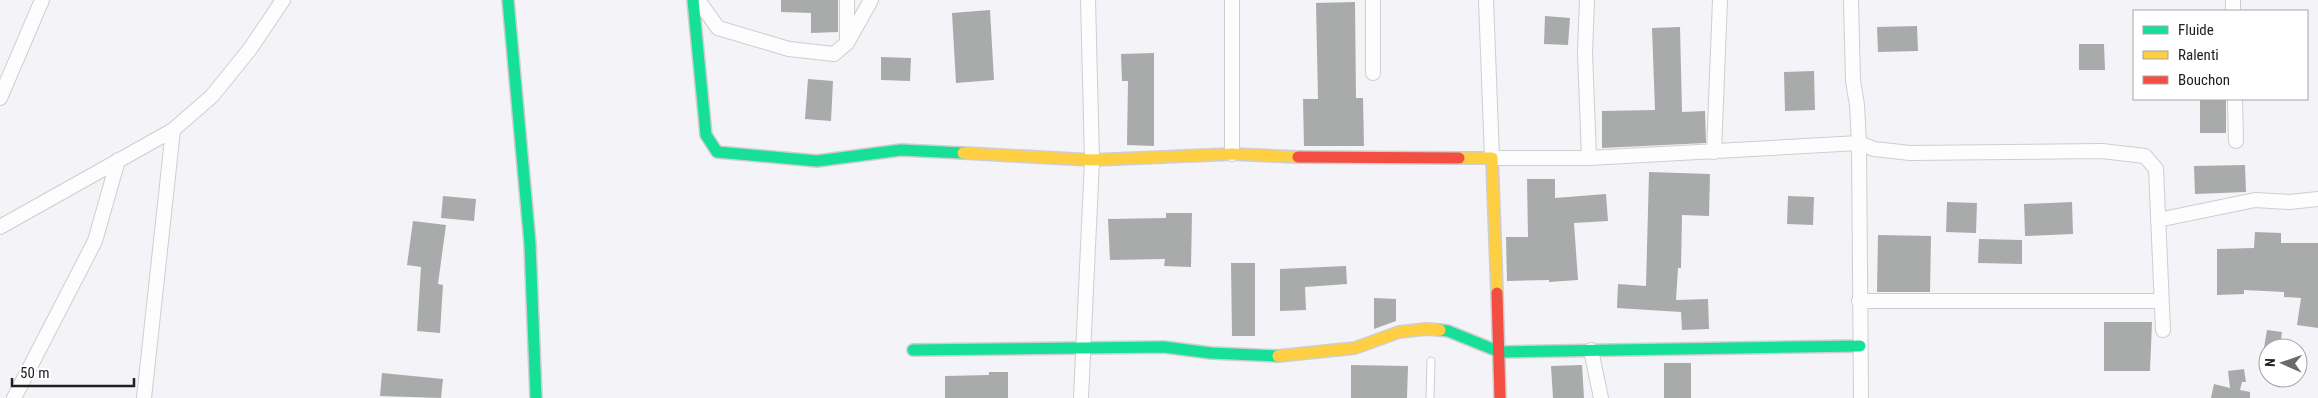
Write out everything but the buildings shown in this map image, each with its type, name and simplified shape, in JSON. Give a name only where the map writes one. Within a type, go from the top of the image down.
[{"type":"street","points":[[0,98],[42,0]]},
{"type":"street","points":[[0,227],[174,130],[212,96],[250,49],[283,0]]},
{"type":"street","points":[[508,0],[530,244],[536,398]]},
{"type":"street","points":[[693,0],[706,135],[717,152],[817,161],[901,150],[1092,160],[1232,154],[1293,157],[1589,158],[1859,143],[1874,149],[1910,153],[2102,151],[2145,156],[2156,169],[2162,330]]},
{"type":"street","points":[[698,0],[718,28],[789,49],[834,54],[848,43],[871,0]]},
{"type":"street","points":[[847,0],[848,43]]},
{"type":"street","points":[[1081,398],[1092,160],[1088,0]]},
{"type":"street","points":[[1232,0],[1232,154]]},
{"type":"street","points":[[1373,73],[1374,0]]},
{"type":"street","points":[[1486,0],[1500,352],[1500,398]]},
{"type":"street","points":[[1587,0],[1585,52],[1589,158]]},
{"type":"street","points":[[1714,152],[1720,0]]},
{"type":"street","points":[[1851,0],[1853,81],[1857,105],[1859,143],[1861,398]]},
{"type":"street","points":[[2235,100],[2236,141]]},
{"type":"street","points":[[144,398],[174,130]]},
{"type":"street","points":[[14,398],[95,241],[118,160]]},
{"type":"street","points":[[2158,220],[2255,200],[2290,202],[2318,199]]},
{"type":"street","points":[[1859,301],[2161,301]]},
{"type":"street","points":[[913,350],[1164,347],[1211,353],[1280,356],[1355,348],[1399,332],[1426,329],[1448,331],[1500,352],[1860,346]]},
{"type":"street","points":[[1591,350],[1601,398]]},
{"type":"lane","points":[[1430,360],[1430,398]]},
{"type":"traffic: fast","points":[[508,0],[530,244],[536,398]]},
{"type":"traffic: fast","points":[[693,0],[706,135],[717,152],[817,161],[901,150],[963,153]]},
{"type":"traffic: fast","points":[[1440,330],[1448,331],[1500,352],[1860,346]]},
{"type":"traffic: fast","points":[[913,350],[1164,347],[1211,353],[1278,356]]},
{"type":"traffic: slow","points":[[963,153],[1092,160],[1232,154],[1298,157]]},
{"type":"traffic: slow","points":[[1459,158],[1492,158],[1497,293]]},
{"type":"traffic: slow","points":[[1278,356],[1355,348],[1399,332],[1426,329],[1440,330]]},
{"type":"traffic: jam","points":[[1298,157],[1459,158]]},
{"type":"traffic: jam","points":[[1497,293],[1500,398]]}]
